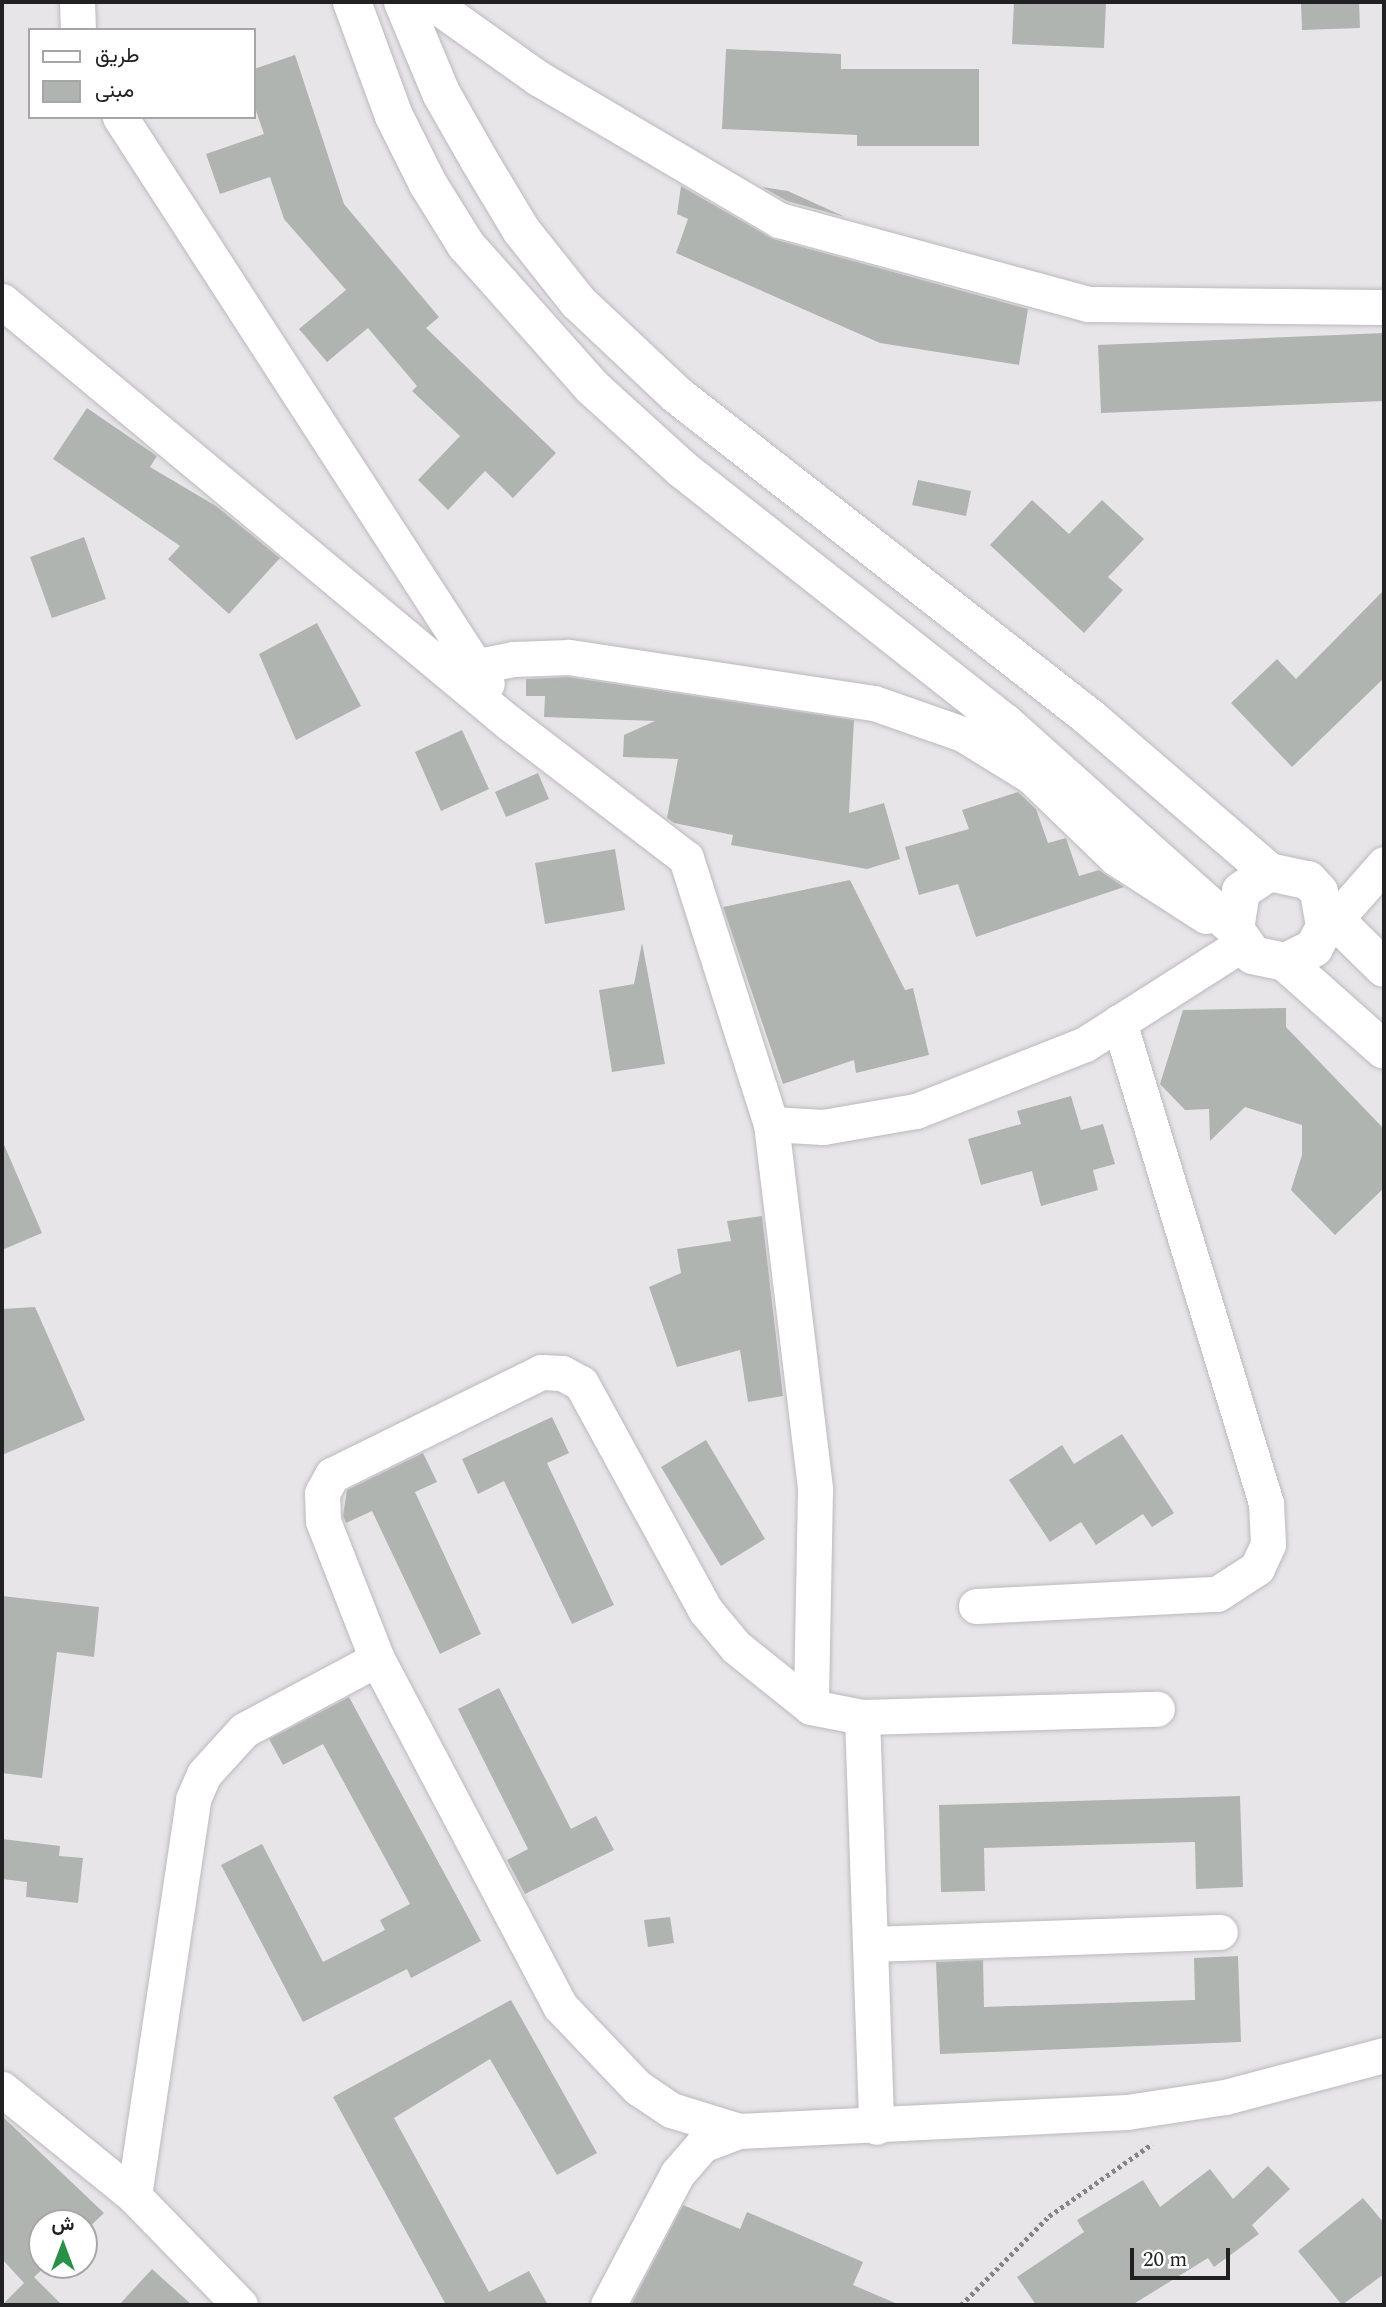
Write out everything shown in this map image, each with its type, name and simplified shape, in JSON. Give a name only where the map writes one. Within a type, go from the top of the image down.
[{"type":"main road","points":[[352,2],[394,116],[435,194],[466,244],[592,387],[682,469],[1005,723],[1268,961],[1285,962],[1314,948],[1331,916]]},
{"type":"main road","points":[[403,2],[441,93],[479,160],[521,230],[578,302],[677,395],[1089,717],[1269,872],[1308,880],[1331,916],[1384,968]]},
{"type":"main road","points":[[1238,935],[1241,891],[1269,872]]},
{"type":"main road","points":[[1285,962],[1384,1050]]},
{"type":"street","points":[[78,2],[78,28]]},
{"type":"street","points":[[431,2],[538,78],[779,220],[1088,304],[1346,312],[1384,307]]},
{"type":"street","points":[[121,119],[464,670],[508,722],[686,858],[771,1124],[814,1490],[811,1707]]},
{"type":"street","points":[[3,302],[464,670],[569,657],[657,665],[874,703],[963,733],[1031,776],[1127,866],[1238,935],[1085,1044],[916,1111],[823,1127],[771,1124]]},
{"type":"street","points":[[1331,916],[1384,864]]},
{"type":"street","points":[[976,1606],[1217,1594],[1257,1568],[1268,1544],[1266,1503],[1119,1022]]},
{"type":"street","points":[[739,2131],[671,2109],[638,2088],[560,2006],[377,1659],[323,1521],[322,1493],[332,1475],[541,1372],[562,1373],[581,1383],[706,1611],[736,1647],[811,1707],[862,1717],[1157,1709]]},
{"type":"street","points":[[134,2196],[193,1799],[204,1774],[244,1730],[377,1659]]},
{"type":"street","points":[[862,1717],[874,1944],[876,2127]]},
{"type":"street","points":[[874,1944],[1220,1931]]},
{"type":"street","points":[[608,2305],[677,2174],[702,2145],[739,2131],[876,2127],[1127,2112],[1225,2097],[1384,2055]]},
{"type":"street","points":[[2,2089],[134,2196],[240,2305]]},
{"type":"path","points":[[961,2305],[1049,2216],[1157,2141]]},
{"type":"building","points":[[1014,2],[1106,2],[1104,48],[1012,44]]},
{"type":"building","points":[[1301,2],[1359,2],[1360,28],[1302,30]]},
{"type":"building","points":[[726,49],[841,54],[841,69],[979,69],[979,146],[857,146],[857,135],[722,129]]},
{"type":"building","points":[[295,55],[344,204],[439,317],[426,328],[556,453],[513,498],[485,471],[448,510],[418,480],[460,436],[412,391],[417,386],[368,328],[327,362],[299,329],[346,290],[284,219],[270,177],[220,194],[206,154],[264,134],[256,111],[256,68]]},
{"type":"building","points":[[681,186],[773,239],[1028,309],[1019,365],[880,343],[676,253],[688,219],[677,214]]},
{"type":"building","points":[[762,187],[788,191],[845,217],[787,201]]},
{"type":"building","points":[[1384,333],[1384,401],[1101,413],[1098,345]]},
{"type":"building","points":[[87,408],[157,456],[150,467],[216,506],[280,558],[229,614],[168,559],[180,546],[53,459]]},
{"type":"building","points":[[918,480],[971,491],[966,516],[912,505]]},
{"type":"building","points":[[1032,500],[1069,534],[1102,500],[1144,539],[1108,577],[1123,590],[1084,633],[990,545]]},
{"type":"building","points":[[84,537],[106,599],[52,618],[30,557]]},
{"type":"building","points":[[1384,590],[1384,678],[1292,767],[1231,703],[1277,659],[1296,679]]},
{"type":"building","points":[[317,623],[361,706],[296,740],[259,654]]},
{"type":"building","points":[[568,677],[854,720],[849,813],[884,803],[900,859],[867,869],[731,845],[733,835],[674,823],[667,818],[678,759],[623,757],[624,735],[655,721],[544,717],[545,696],[526,696],[526,679]]},
{"type":"building","points":[[462,730],[489,789],[441,811],[415,752]]},
{"type":"building","points":[[538,773],[549,799],[506,817],[495,792]]},
{"type":"building","points":[[1018,792],[1036,809],[1048,843],[1066,838],[1079,876],[1099,870],[1124,887],[976,937],[958,884],[919,895],[905,847],[969,829],[962,810]]},
{"type":"building","points":[[615,849],[625,910],[545,924],[535,863]]},
{"type":"building","points":[[850,880],[905,990],[913,988],[929,1055],[856,1073],[854,1060],[783,1084],[723,907]]},
{"type":"building","points":[[642,943],[665,1064],[612,1072],[599,990],[634,984]]},
{"type":"building","points":[[1286,1008],[1286,1027],[1384,1129],[1384,1188],[1335,1235],[1291,1190],[1302,1155],[1302,1125],[1245,1107],[1210,1141],[1209,1109],[1185,1110],[1160,1084],[1183,1010]]},
{"type":"building","points":[[1071,1096],[1081,1130],[1103,1124],[1115,1164],[1093,1170],[1098,1190],[1041,1206],[1032,1171],[981,1185],[968,1139],[1021,1124],[1017,1111]]},
{"type":"building","points":[[2,1140],[42,1233],[2,1250]]},
{"type":"building","points":[[762,1216],[783,1396],[748,1402],[740,1350],[677,1367],[649,1287],[681,1273],[677,1249],[731,1241],[727,1221]]},
{"type":"building","points":[[35,1307],[85,1420],[2,1455],[2,1309]]},
{"type":"building","points":[[552,1417],[569,1453],[547,1463],[614,1605],[572,1624],[504,1481],[478,1494],[462,1459]]},
{"type":"building","points":[[1122,1434],[1174,1513],[1152,1527],[1143,1514],[1096,1545],[1081,1522],[1050,1542],[1009,1480],[1062,1445],[1074,1464]]},
{"type":"building","points":[[706,1440],[765,1539],[721,1566],[661,1467]]},
{"type":"building","points":[[423,1453],[437,1482],[415,1492],[481,1634],[440,1654],[372,1511],[346,1523],[343,1516],[347,1490]]},
{"type":"building","points":[[2,1596],[99,1607],[94,1657],[57,1652],[42,1778],[2,1773]]},
{"type":"building","points":[[499,1688],[571,1829],[596,1816],[614,1850],[525,1894],[507,1860],[528,1849],[458,1709]]},
{"type":"building","points":[[349,1697],[481,1941],[411,1978],[407,1969],[303,2022],[221,1865],[262,1844],[323,1962],[385,1930],[380,1920],[410,1904],[323,1744],[283,1765],[269,1739]]},
{"type":"building","points":[[1240,1796],[1243,1887],[1196,1889],[1195,1842],[984,1848],[985,1891],[941,1892],[939,1805]]},
{"type":"building","points":[[2,1839],[60,1846],[59,1856],[83,1858],[78,1903],[26,1897],[27,1882],[2,1879]]},
{"type":"building","points":[[670,1917],[674,1943],[648,1947],[644,1920]]},
{"type":"building","points":[[1238,1956],[1241,2042],[940,2054],[936,1962],[983,1960],[984,2007],[1195,2000],[1194,1958]]},
{"type":"building","points":[[511,2000],[597,2153],[557,2175],[490,2059],[394,2118],[489,2292],[529,2271],[548,2305],[446,2305],[333,2097]]},
{"type":"building","points":[[2,2116],[104,2213],[98,2219],[98,2209],[28,2209],[28,2279],[36,2279],[62,2305],[2,2305],[24,2283],[2,2259]]},
{"type":"building","points":[[1268,2166],[1290,2189],[1252,2225],[1259,2234],[1214,2267],[1208,2258],[1132,2305],[1036,2305],[1017,2277],[1084,2232],[1077,2220],[1143,2180],[1160,2207],[1210,2169],[1233,2199]]},
{"type":"building","points":[[1363,2198],[1384,2223],[1384,2274],[1342,2305],[1298,2251]]},
{"type":"building","points":[[683,2205],[740,2229],[747,2212],[863,2262],[853,2285],[900,2305],[631,2305]]},
{"type":"building","points":[[152,2269],[192,2305],[119,2305]]}]
